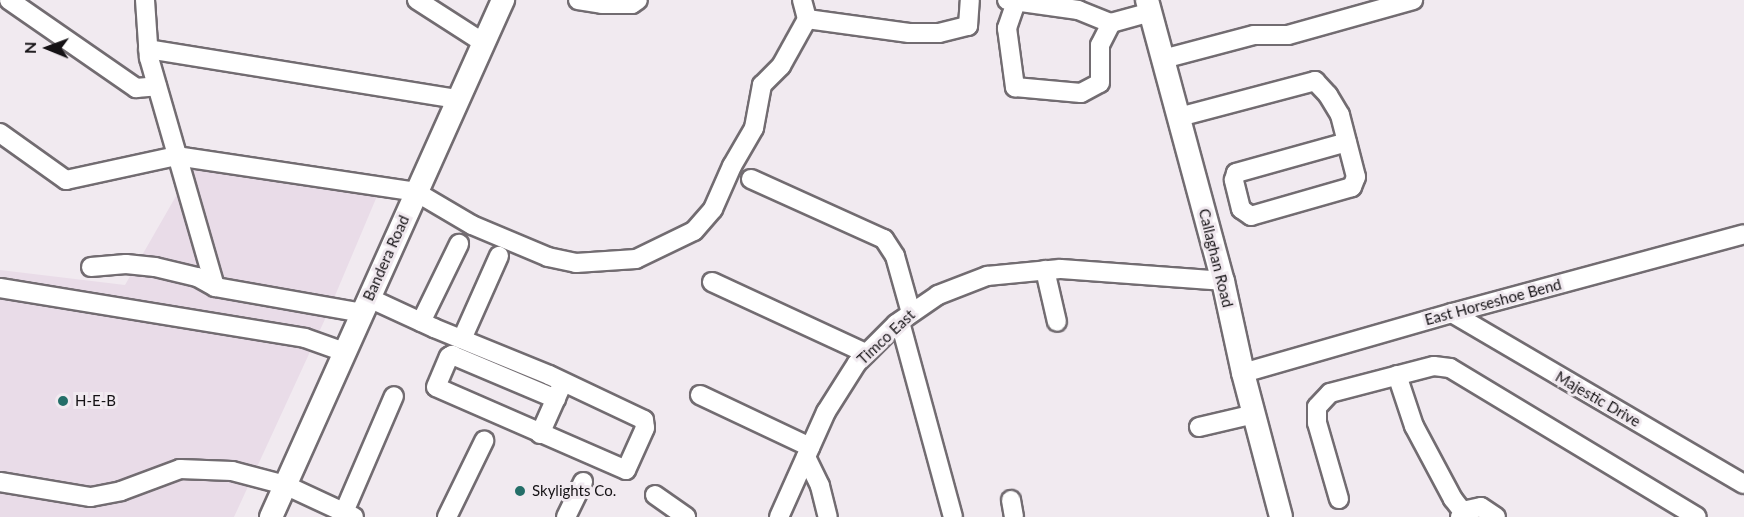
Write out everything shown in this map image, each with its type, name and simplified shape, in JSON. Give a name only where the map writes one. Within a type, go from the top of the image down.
[{"type":"main road","name":"Bandera Road","points":[[271,517],[503,0]]},
{"type":"main road","name":"Callaghan Road","points":[[1149,6],[1223,281],[1243,373],[1281,517]]},
{"type":"street","points":[[9,0],[136,88],[157,86]]},
{"type":"street","points":[[145,0],[148,49],[157,86],[215,287]]},
{"type":"street","points":[[417,0],[484,43]]},
{"type":"street","points":[[578,0],[602,4],[632,4],[638,0]]},
{"type":"street","points":[[0,133],[66,180],[176,156],[416,192],[472,225],[548,257],[576,263],[636,259],[694,231],[713,209],[732,166],[754,128],[762,85],[781,66],[807,19],[802,0]]},
{"type":"street","points":[[807,19],[909,33],[939,33],[968,26],[970,0]]},
{"type":"street","points":[[1163,59],[1254,35],[1288,35],[1413,0]]},
{"type":"street","points":[[1111,23],[1078,10],[1012,1],[1007,27],[1015,87],[1081,93],[1100,83],[1100,45],[1111,23],[1149,6]]},
{"type":"street","points":[[148,49],[458,99]]},
{"type":"street","points":[[1179,117],[1315,81],[1328,95],[1340,115],[1347,142],[1356,177],[1352,187],[1251,216],[1241,209],[1234,180],[1236,173],[1347,142]]},
{"type":"street","points":[[751,179],[885,239],[895,256],[905,317],[953,517]]},
{"type":"street","name":"East Horseshoe Bend","points":[[1243,373],[1452,313],[1744,234]]},
{"type":"street","points":[[422,322],[459,243]]},
{"type":"street","points":[[462,339],[499,256]]},
{"type":"street","points":[[91,267],[126,264],[155,267],[197,277],[215,287],[365,305],[422,322],[564,381],[644,420],[646,425],[627,468],[624,470],[437,389],[436,384],[449,357],[452,356],[556,399]]},
{"type":"street","points":[[1045,270],[1057,322]]},
{"type":"street","name":"Timco East","points":[[779,517],[840,387],[866,353],[905,317],[938,295],[987,276],[1045,270],[1223,281]]},
{"type":"street","points":[[711,282],[866,353]]},
{"type":"street","points":[[0,288],[305,338],[344,352]]},
{"type":"street","name":"Majestic Drive","points":[[1452,313],[1744,484]]},
{"type":"street","points":[[1340,499],[1317,423],[1317,407],[1330,393],[1434,366],[1450,368],[1697,517]]},
{"type":"street","points":[[1397,375],[1414,426],[1462,515],[1481,507],[1496,517]]},
{"type":"street","points":[[540,434],[564,381]]},
{"type":"street","points":[[700,395],[808,452],[828,517]]},
{"type":"street","points":[[0,482],[91,497],[121,491],[180,469],[232,471],[285,485],[349,515],[394,396]]},
{"type":"street","points":[[1199,427],[1254,414]]},
{"type":"street","points":[[447,517],[484,441]]},
{"type":"street","points":[[566,517],[583,482]]},
{"type":"street","points":[[655,495],[686,517]]},
{"type":"shaded area","points":[[195,163],[380,189],[326,317],[234,517],[0,517],[0,270],[125,285]]},
{"type":"place","name":"H-E-B","points":[[63,401]]},
{"type":"place","name":"Skylights Co.","points":[[520,491]]}]
